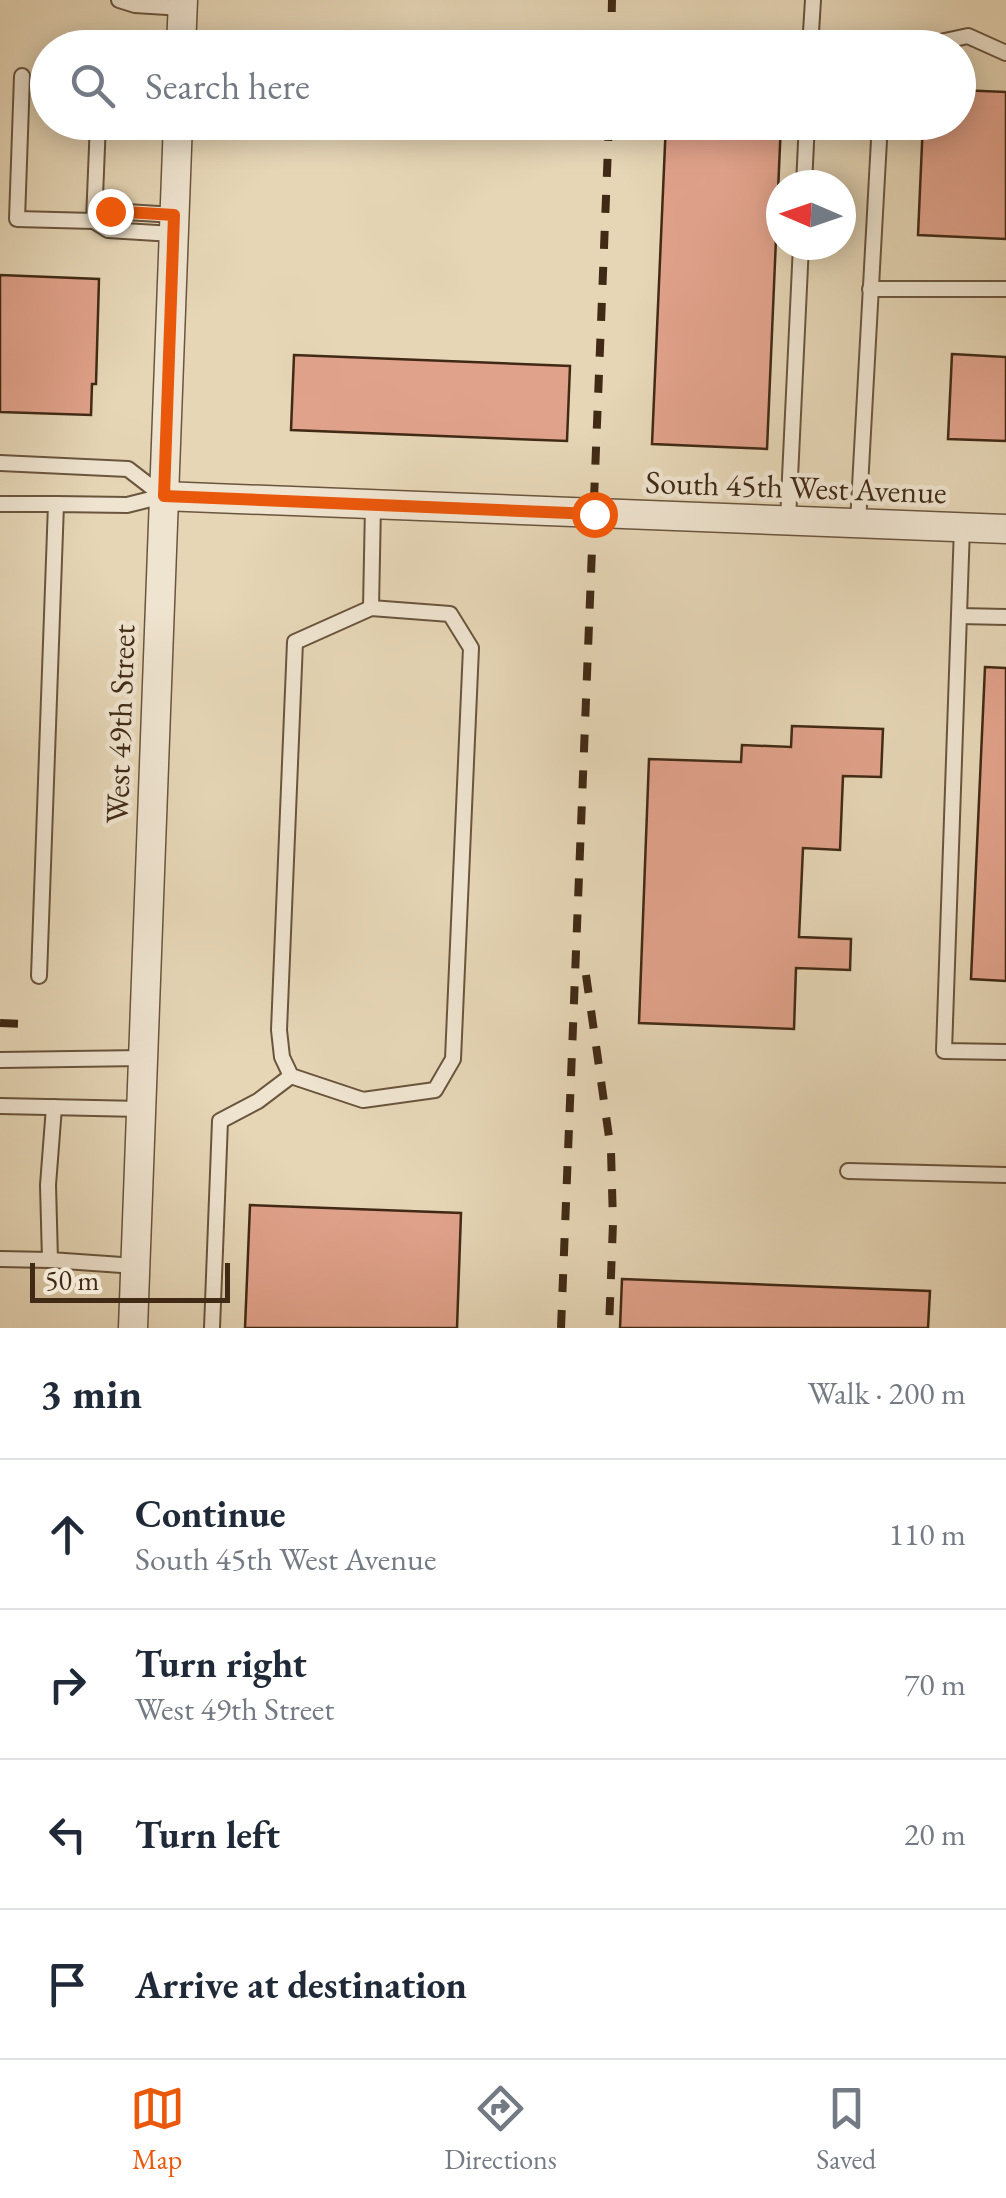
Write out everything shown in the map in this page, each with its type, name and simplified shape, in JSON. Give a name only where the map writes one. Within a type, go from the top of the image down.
[{"type":"street","points":[[182,30],[183,4]]},
{"type":"street","name":"West 49th Street","points":[[133,1328],[177,140]]},
{"type":"street","name":"South 45th West Avenue","points":[[164,496],[1006,529]]},
{"type":"lane","points":[[119,0],[134,5],[183,4]]},
{"type":"lane","points":[[811,30],[813,0]]},
{"type":"lane","points":[[976,40],[1006,53]]},
{"type":"lane","points":[[22,76],[17,219],[94,221],[110,211],[174,224]]},
{"type":"lane","points":[[94,221],[97,140]]},
{"type":"lane","points":[[805,170],[806,140]]},
{"type":"lane","points":[[858,523],[879,140]]},
{"type":"lane","points":[[788,520],[800,260]]},
{"type":"lane","points":[[870,289],[1006,289]]},
{"type":"lane","points":[[0,463],[128,469],[164,496]]},
{"type":"lane","points":[[0,504],[127,506],[164,496]]},
{"type":"lane","points":[[39,976],[56,504]]},
{"type":"lane","points":[[370,608],[373,505]]},
{"type":"lane","points":[[962,528],[944,1050],[1006,1052]]},
{"type":"lane","points":[[370,608],[450,614],[471,648],[453,1059],[435,1090],[363,1100],[292,1076],[282,1057],[279,1030],[294,642],[370,608]]},
{"type":"lane","points":[[959,616],[1006,617]]},
{"type":"lane","points":[[0,1060],[143,1058]]},
{"type":"lane","points":[[212,1328],[220,1121],[258,1101],[292,1076]]},
{"type":"lane","points":[[0,1106],[141,1110]]},
{"type":"lane","points":[[50,1260],[48,1185],[54,1108]]},
{"type":"lane","points":[[848,1172],[1006,1175]]},
{"type":"lane","points":[[0,1259],[136,1266]]},
{"type":"building","points":[[976,91],[1006,92],[1006,239],[918,235],[922,140],[976,140]]},
{"type":"building","points":[[665,140],[780,140],[779,170],[766,170],[766,260],[775,260],[767,449],[652,444]]},
{"type":"building","points":[[0,275],[99,279],[96,384],[92,384],[91,415],[0,412]]},
{"type":"building","points":[[952,354],[1006,357],[1006,441],[948,439]]},
{"type":"building","points":[[294,355],[570,366],[567,441],[291,430]]},
{"type":"building","points":[[985,667],[1006,668],[1006,981],[971,979]]},
{"type":"building","points":[[792,726],[883,729],[881,777],[843,776],[840,850],[803,848],[799,937],[851,939],[850,970],[796,968],[794,1029],[639,1023],[649,759],[741,762],[742,745],[791,747]]},
{"type":"building","points":[[250,1205],[461,1213],[457,1328],[245,1328]]},
{"type":"building","points":[[622,1279],[930,1291],[928,1328],[620,1328]]},
{"type":"railway","points":[[611,30],[612,0]]},
{"type":"railway","points":[[561,1328],[608,140]]},
{"type":"railway","points":[[586,975],[611,1151],[609,1328]]},
{"type":"railway","points":[[0,1023],[26,1024]]},
{"type":"route","points":[[110,211],[174,215],[164,496],[594,514]]}]
